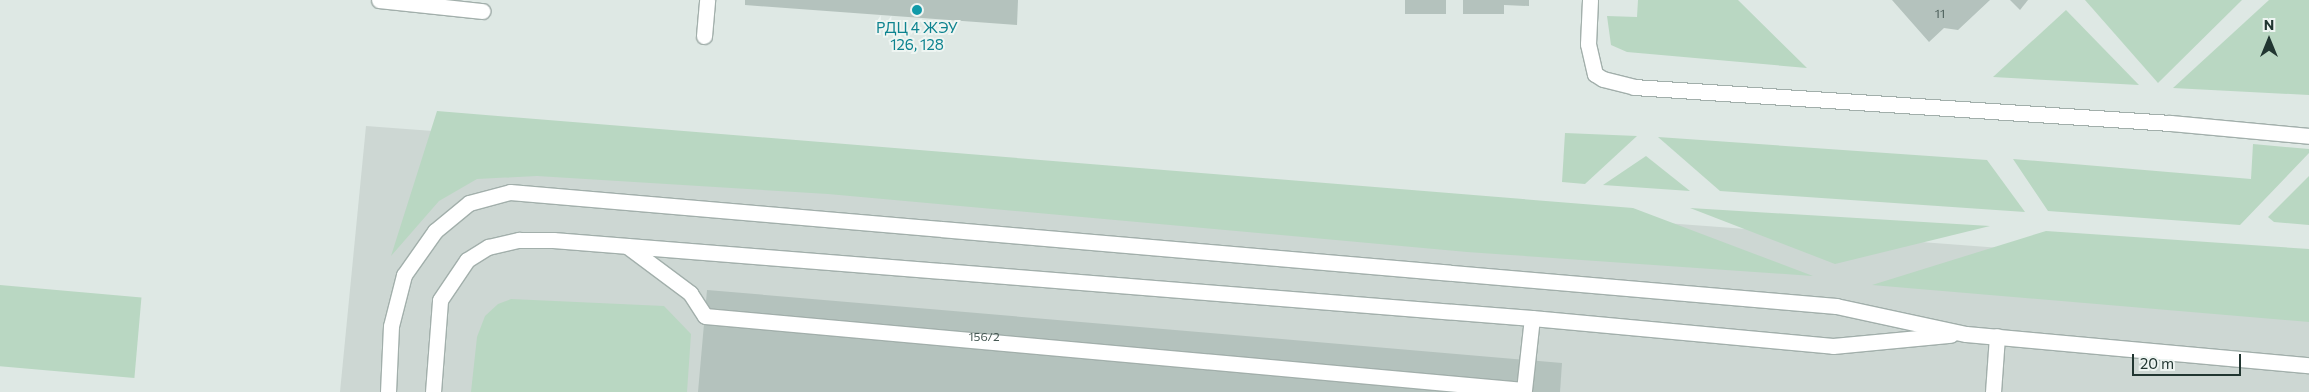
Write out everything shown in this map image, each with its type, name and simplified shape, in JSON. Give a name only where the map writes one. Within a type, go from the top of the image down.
[{"type":"lane","points":[[378,0],[482,11]]},
{"type":"lane","points":[[704,36],[707,0]]},
{"type":"lane","points":[[1590,0],[1588,44],[1595,74],[1603,79],[1634,87],[2170,123],[2309,136]]},
{"type":"lane","points":[[388,392],[391,326],[404,275],[435,231],[469,203],[510,192],[1836,306],[1966,334],[2309,365]]},
{"type":"lane","points":[[433,392],[440,300],[467,260],[488,247],[519,240],[627,246],[1532,318],[1833,346],[1966,334]]},
{"type":"lane","points":[[627,246],[690,292],[705,316],[1524,390],[1532,318]]},
{"type":"lane","points":[[1992,392],[1997,336]]},
{"type":"shaded area","points":[[366,126],[2309,271],[2309,392],[340,392]]},
{"type":"green space","points":[[1638,0],[1738,0],[1807,68],[1627,52],[1611,45],[1607,16],[1637,17]]},
{"type":"green space","points":[[2085,0],[2242,0],[2158,83]]},
{"type":"green space","points":[[2269,0],[2309,0],[2309,95],[2173,88]]},
{"type":"green space","points":[[2066,10],[2139,85],[1993,77]]},
{"type":"green space","points":[[437,111],[1633,208],[1813,276],[1467,252],[828,194],[537,176],[477,179],[439,201],[391,256]]},
{"type":"green space","points":[[1565,133],[1637,136],[1585,184],[1562,182]]},
{"type":"green space","points":[[1658,137],[1987,160],[2025,212],[1720,191]]},
{"type":"green space","points":[[2253,144],[2309,149],[2309,153],[2240,225],[2048,211],[2013,159],[2251,179]]},
{"type":"green space","points":[[1646,156],[1690,191],[1603,185]]},
{"type":"green space","points":[[2309,176],[2309,225],[2274,222],[2268,217]]},
{"type":"green space","points":[[1690,208],[1990,226],[1835,264]]},
{"type":"green space","points":[[2046,231],[2309,249],[2309,322],[1872,285]]},
{"type":"green space","points":[[0,285],[141,297],[134,378],[0,366]]},
{"type":"green space","points":[[511,299],[664,306],[691,334],[687,392],[471,392],[477,337],[485,316],[498,304]]},
{"type":"building","name":"РДЦ 4 ЖЭУ 126, 128","points":[[745,0],[1018,0],[1017,25],[745,5]]},
{"type":"building","points":[[1405,0],[1446,0],[1446,14],[1405,14]]},
{"type":"building","points":[[1463,0],[1529,0],[1529,6],[1504,5],[1504,14],[1463,14]]},
{"type":"building","points":[[1892,0],[1990,0],[1958,30],[1944,28],[1929,42]]},
{"type":"building","points":[[2010,0],[2028,0],[2020,10]]},
{"type":"building","points":[[707,290],[1562,363],[1560,392],[698,392]]},
{"type":"place","name":"РДЦ 4 ЖЭУ 126, 128","points":[[917,10]]}]
